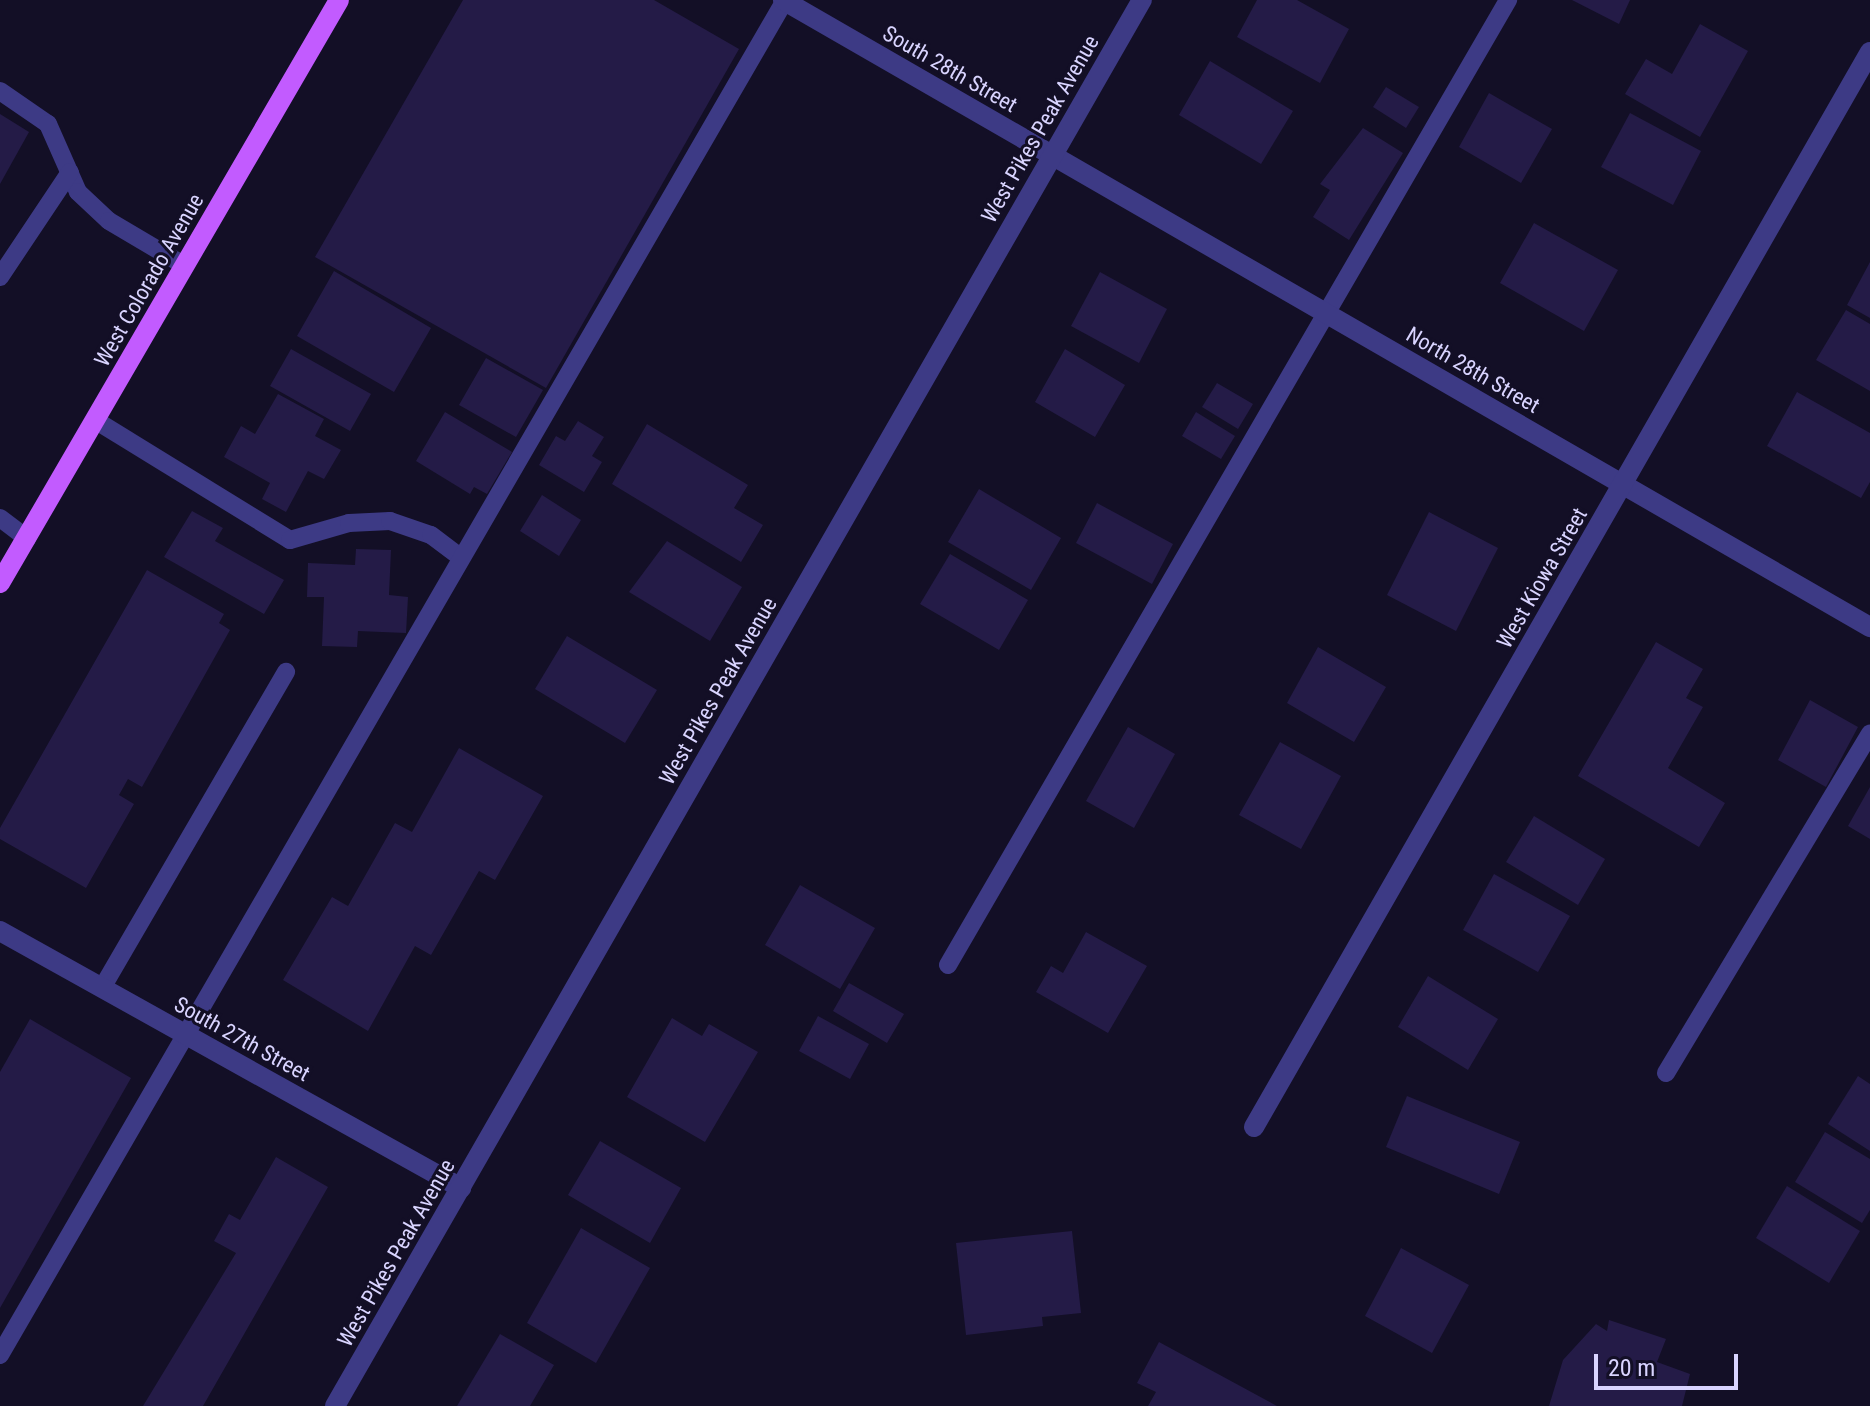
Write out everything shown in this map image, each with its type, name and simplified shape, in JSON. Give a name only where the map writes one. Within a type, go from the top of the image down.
[{"type":"main road","name":"West Colorado Avenue","points":[[0,583],[339,0]]},
{"type":"street","name":"South 28th Street","points":[[784,0],[1052,155]]},
{"type":"street","name":"West Pikes Peak Avenue","points":[[335,1406],[1142,0]]},
{"type":"street","name":"West Kiowa Street","points":[[1254,1127],[1870,52]]},
{"type":"street","name":"North 28th Street","points":[[1052,155],[1870,627]]},
{"type":"street","name":"South 27th Street","points":[[2,937],[102,988],[461,1188]]},
{"type":"lane","points":[[0,1355],[784,0]]},
{"type":"lane","points":[[948,965],[1330,315],[1508,0]]},
{"type":"lane","points":[[0,91],[48,124],[78,192],[109,221],[185,266]]},
{"type":"lane","points":[[0,277],[70,172]]},
{"type":"lane","points":[[95,420],[290,540],[349,523],[390,521],[431,535],[461,558]]},
{"type":"lane","points":[[0,518],[27,538]]},
{"type":"lane","points":[[102,988],[286,672]]},
{"type":"lane","points":[[1666,1073],[1870,734]]},
{"type":"building","points":[[463,0],[654,0],[739,49],[546,388],[315,257]]},
{"type":"building","points":[[1257,0],[1297,0],[1349,29],[1320,83],[1237,37]]},
{"type":"building","points":[[1572,0],[1630,0],[1619,24]]},
{"type":"building","points":[[1700,24],[1748,51],[1700,137],[1625,94],[1646,59],[1672,74]]},
{"type":"building","points":[[1210,61],[1293,111],[1261,164],[1179,115]]},
{"type":"building","points":[[1386,87],[1419,107],[1406,128],[1373,107]]},
{"type":"building","points":[[1489,93],[1552,129],[1521,183],[1459,147]]},
{"type":"building","points":[[1630,113],[1701,151],[1673,205],[1601,167]]},
{"type":"building","points":[[0,114],[29,132],[0,184]]},
{"type":"building","points":[[1363,128],[1403,153],[1349,240],[1313,217],[1330,190],[1320,184]]},
{"type":"building","points":[[1534,223],[1618,270],[1584,331],[1500,283]]},
{"type":"building","points":[[1870,262],[1870,318],[1847,305]]},
{"type":"building","points":[[334,271],[431,328],[394,392],[297,336]]},
{"type":"building","points":[[1100,272],[1167,309],[1139,363],[1071,326]]},
{"type":"building","points":[[1846,310],[1870,324],[1870,391],[1816,360]]},
{"type":"building","points":[[291,349],[371,394],[350,431],[270,386]]},
{"type":"building","points":[[1065,349],[1125,385],[1095,437],[1035,402]]},
{"type":"building","points":[[486,358],[543,390],[516,437],[459,405]]},
{"type":"building","points":[[1217,383],[1253,404],[1238,429],[1202,407]]},
{"type":"building","points":[[1797,392],[1870,433],[1870,482],[1861,498],[1767,446]]},
{"type":"building","points":[[278,394],[324,419],[315,436],[341,450],[324,479],[308,471],[286,512],[262,499],[270,483],[224,457],[241,426],[255,434]]},
{"type":"building","points":[[445,412],[512,452],[487,494],[474,487],[470,494],[416,461]]},
{"type":"building","points":[[1196,412],[1235,436],[1221,459],[1182,436]]},
{"type":"building","points":[[578,421],[604,437],[592,456],[602,462],[584,492],[539,465],[556,436],[565,441]]},
{"type":"building","points":[[647,424],[748,485],[734,508],[763,525],[741,562],[612,484]]},
{"type":"building","points":[[979,489],[1061,538],[1031,590],[948,542]]},
{"type":"building","points":[[542,495],[581,520],[559,556],[520,531]]},
{"type":"building","points":[[1097,503],[1173,544],[1152,584],[1076,543]]},
{"type":"building","points":[[192,511],[223,528],[215,541],[284,580],[264,614],[164,557]]},
{"type":"building","points":[[1429,512],[1498,548],[1456,631],[1387,595]]},
{"type":"building","points":[[667,541],[742,587],[710,641],[629,592]]},
{"type":"building","points":[[356,549],[391,550],[389,595],[408,597],[406,633],[358,631],[357,647],[322,646],[324,597],[307,597],[308,563],[355,565]]},
{"type":"building","points":[[950,554],[1028,600],[999,650],[920,604]]},
{"type":"building","points":[[147,570],[224,614],[219,623],[230,630],[142,787],[128,779],[119,795],[134,804],[86,888],[0,839],[0,828]]},
{"type":"building","points":[[567,636],[657,690],[625,743],[535,689]]},
{"type":"building","points":[[1656,642],[1703,669],[1686,698],[1703,707],[1668,768],[1725,803],[1699,847],[1578,776]]},
{"type":"building","points":[[1318,647],[1386,687],[1354,742],[1287,703]]},
{"type":"building","points":[[1810,700],[1858,727],[1826,787],[1778,760]]},
{"type":"building","points":[[1128,727],[1175,754],[1134,828],[1086,801]]},
{"type":"building","points":[[1280,742],[1341,776],[1301,849],[1239,815]]},
{"type":"building","points":[[459,748],[543,796],[495,880],[479,871],[431,955],[415,946],[368,1031],[283,980],[332,897],[348,906],[395,823],[412,832]]},
{"type":"building","points":[[1870,787],[1870,839],[1848,826]]},
{"type":"building","points":[[1534,816],[1605,859],[1578,905],[1506,862]]},
{"type":"building","points":[[1494,874],[1570,916],[1538,972],[1463,930]]},
{"type":"building","points":[[800,885],[875,928],[840,989],[765,945]]},
{"type":"building","points":[[1086,932],[1147,966],[1108,1033],[1036,992],[1051,966],[1063,973]]},
{"type":"building","points":[[1428,976],[1498,1019],[1468,1070],[1398,1027]]},
{"type":"building","points":[[849,983],[904,1014],[887,1043],[833,1011]]},
{"type":"building","points":[[818,1016],[869,1044],[850,1079],[799,1051]]},
{"type":"building","points":[[672,1018],[702,1036],[709,1024],[758,1052],[705,1142],[627,1097]]},
{"type":"building","points":[[30,1019],[131,1078],[0,1308],[0,1072]]},
{"type":"building","points":[[1858,1076],[1870,1084],[1870,1151],[1828,1124]]},
{"type":"building","points":[[1407,1096],[1520,1142],[1499,1194],[1386,1147]]},
{"type":"building","points":[[1825,1132],[1870,1159],[1870,1210],[1862,1223],[1795,1182]]},
{"type":"building","points":[[600,1141],[681,1188],[650,1243],[568,1195]]},
{"type":"building","points":[[276,1157],[328,1187],[203,1406],[143,1406],[236,1253],[214,1241],[229,1214],[240,1220]]},
{"type":"building","points":[[1787,1186],[1860,1231],[1829,1283],[1756,1238]]},
{"type":"building","points":[[581,1228],[650,1268],[596,1363],[527,1323]]},
{"type":"building","points":[[1072,1231],[1081,1313],[1042,1317],[1043,1326],[966,1335],[956,1243]]},
{"type":"building","points":[[1401,1248],[1469,1285],[1432,1353],[1365,1316]]},
{"type":"building","points":[[1609,1320],[1666,1339],[1657,1362],[1690,1374],[1682,1406],[1549,1406],[1563,1360],[1596,1324],[1607,1331]]},
{"type":"building","points":[[500,1334],[554,1365],[530,1406],[457,1406]]},
{"type":"building","points":[[1159,1342],[1277,1406],[1148,1406],[1156,1392],[1137,1383]]}]
